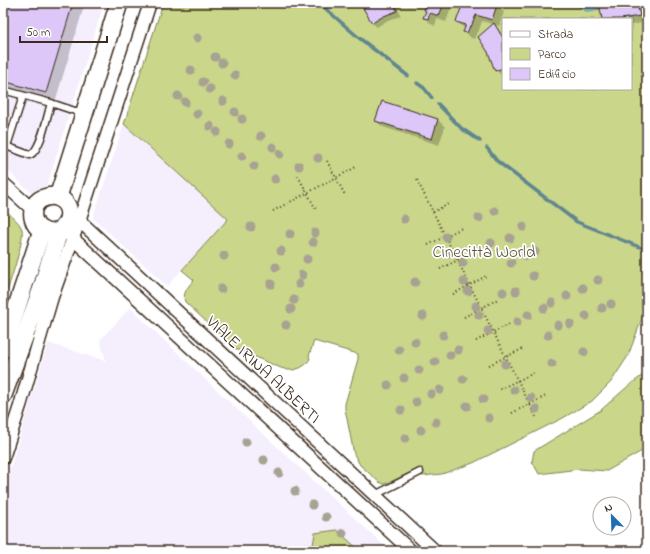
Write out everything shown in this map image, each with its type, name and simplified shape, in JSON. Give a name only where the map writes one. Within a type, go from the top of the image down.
[{"type":"street","points":[[58,197],[120,3]]},
{"type":"street","points":[[74,216],[150,3]]},
{"type":"street","points":[[3,183],[33,210]]},
{"type":"street","points":[[65,233],[50,233],[39,228],[34,222],[33,210],[40,200],[45,197],[52,196],[58,197],[63,201],[74,216]]},
{"type":"street","points":[[3,458],[20,406],[47,293],[69,216],[74,216]]},
{"type":"street","name":"VIALE IRINA ALBERTI","points":[[74,216],[436,551]]},
{"type":"street","points":[[3,349],[42,230]]},
{"type":"street","name":"VIALE IRINA ALBERTI","points":[[65,233],[411,551]]},
{"type":"street","points":[[29,270],[47,293]]},
{"type":"street","points":[[3,395],[47,293]]},
{"type":"lane","points":[[3,90],[84,114]]},
{"type":"lane","points":[[23,96],[5,146],[30,155],[34,153],[40,143],[50,103]]},
{"type":"lane","points":[[376,495],[420,472]]},
{"type":"path","points":[[327,161],[345,195]]},
{"type":"path","points":[[272,211],[356,167]]},
{"type":"path","points":[[298,176],[317,211]]},
{"type":"path","points":[[417,180],[536,418]]},
{"type":"path","points":[[433,212],[450,203]]},
{"type":"path","points":[[428,245],[462,228]]},
{"type":"path","points":[[440,269],[474,252]]},
{"type":"path","points":[[453,294],[486,276]]},
{"type":"path","points":[[464,317],[498,299]]},
{"type":"path","points":[[476,341],[510,324]]},
{"type":"path","points":[[489,365],[522,349]]},
{"type":"path","points":[[500,389],[534,373]]},
{"type":"path","points":[[512,413],[546,396]]},
{"type":"shaded area","points":[[3,3],[104,3],[47,184],[42,189],[31,192],[3,166]]},
{"type":"shaded area","points":[[124,124],[229,219],[167,286],[93,218]]},
{"type":"shaded area","points":[[130,308],[390,551],[3,551],[3,493],[48,343],[106,361],[100,340]]},
{"type":"green space","name":"Cinecittà World","points":[[163,3],[647,3],[647,305],[628,356],[611,382],[592,401],[563,418],[473,463],[442,474],[422,476],[418,469],[388,483],[384,484],[379,482],[360,465],[354,454],[345,409],[358,354],[314,341],[309,356],[310,359],[305,365],[293,370],[281,368],[236,349],[185,302],[185,293],[194,280],[182,270],[228,219],[124,124]]},
{"type":"green space","points":[[3,208],[19,223],[22,229],[22,235],[21,244],[3,304]]},
{"type":"green space","points":[[647,372],[647,448],[607,471],[579,469],[539,474],[532,461],[534,451],[601,410]]},
{"type":"green space","points":[[337,530],[360,551],[320,551],[313,545],[315,533]]},
{"type":"water","points":[[577,3],[599,3],[600,9],[587,11],[582,9]]},
{"type":"building","points":[[3,3],[73,3],[46,93],[3,81]]},
{"type":"building","points":[[372,3],[394,3],[397,11],[372,23],[363,8]]},
{"type":"building","points":[[427,3],[444,3],[439,16],[430,13],[428,19],[423,18]]},
{"type":"building","points":[[463,3],[492,3],[497,5],[492,20],[476,15],[467,33],[463,32],[466,25],[456,22]]},
{"type":"building","points":[[599,3],[637,3],[640,16],[627,18],[602,18]]},
{"type":"building","points":[[494,23],[502,36],[502,68],[495,71],[488,52],[478,37]]},
{"type":"building","points":[[382,101],[438,119],[432,139],[375,121]]},
{"type":"waterway","points":[[319,3],[358,37],[408,76]]},
{"type":"waterway","points":[[417,83],[424,88],[432,98]]},
{"type":"waterway","points":[[438,104],[461,128],[480,141]]},
{"type":"waterway","points":[[487,148],[497,161],[577,222],[647,250]]}]
